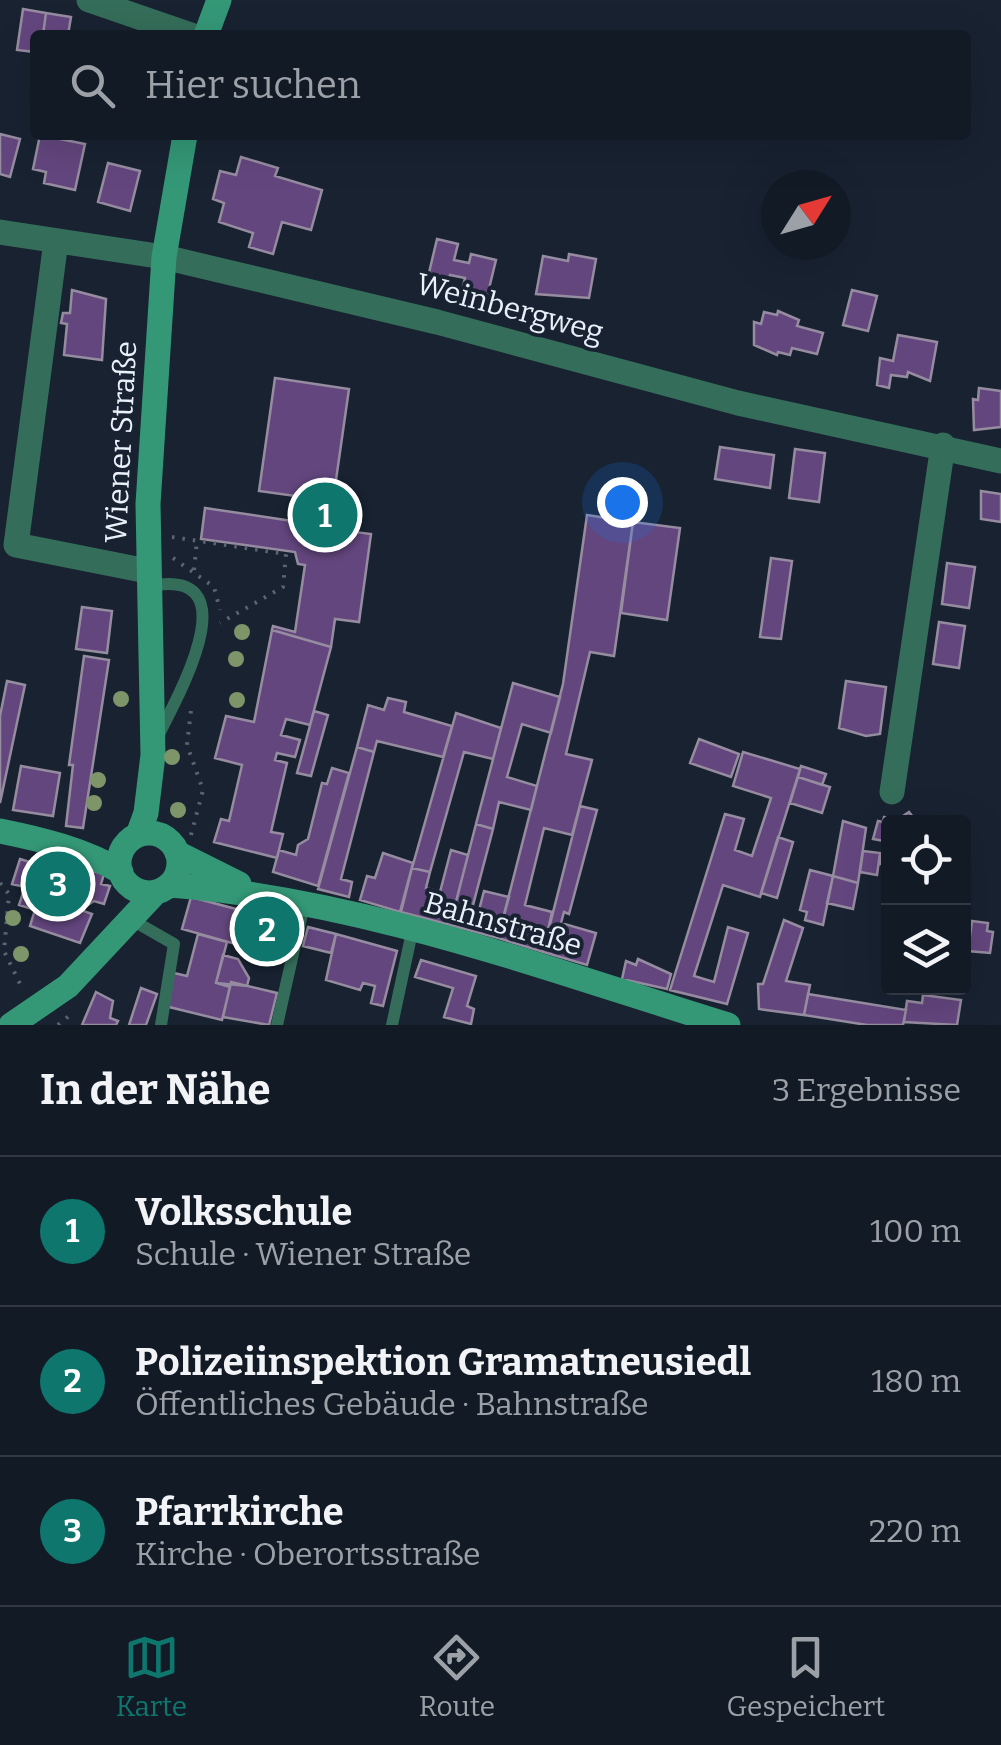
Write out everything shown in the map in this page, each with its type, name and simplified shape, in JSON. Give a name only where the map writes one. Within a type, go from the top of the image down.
[{"type":"main road","points":[[208,30],[219,0]]},
{"type":"main road","name":"Wiener Straße","points":[[151,842],[153,750],[147,578],[164,257],[184,140]]},
{"type":"main road","points":[[0,831],[45,841],[106,862],[141,892],[163,888]]},
{"type":"main road","points":[[11,1025],[68,986],[177,873],[151,842],[45,841]]},
{"type":"main road","points":[[100,951],[125,878],[120,857],[151,842]]},
{"type":"main road","name":"Bahnstraße","points":[[151,842],[258,893]]},
{"type":"main road","name":"Bahnstraße","points":[[163,888],[258,893],[304,904],[728,1025]]},
{"type":"street","points":[[89,0],[176,30]]},
{"type":"street","name":"Weinbergweg","points":[[0,232],[164,257],[437,322],[738,403],[943,445],[1001,461]]},
{"type":"street","points":[[56,241],[16,545],[147,578]]},
{"type":"street","points":[[892,792],[943,445]]},
{"type":"lane","points":[[147,578],[183,584],[198,593],[204,609],[193,654],[153,750]]},
{"type":"lane","points":[[277,1025],[304,904]]},
{"type":"lane","points":[[132,920],[174,944],[161,1025]]},
{"type":"lane","points":[[392,1025],[412,932]]},
{"type":"path","points":[[107,519],[124,536],[135,535]]},
{"type":"path","points":[[219,631],[214,587],[172,558],[169,536],[286,554],[282,587],[220,623]]},
{"type":"path","points":[[194,570],[197,540]]},
{"type":"path","points":[[194,701],[186,728],[186,745],[203,790],[191,840],[206,854],[205,868]]},
{"type":"path","points":[[0,882],[9,894],[3,926],[6,957],[36,1009]]},
{"type":"building","points":[[23,9],[46,13],[44,30],[30,30],[30,51],[17,50]]},
{"type":"building","points":[[46,13],[71,17],[69,30],[44,30]]},
{"type":"building","points":[[0,134],[20,139],[10,177],[0,174]]},
{"type":"building","points":[[39,140],[85,144],[75,190],[44,183],[46,172],[33,169]]},
{"type":"building","points":[[241,157],[278,168],[275,176],[322,190],[311,230],[282,222],[273,254],[249,247],[253,233],[219,222],[224,203],[213,199],[220,171],[236,175]]},
{"type":"building","points":[[108,163],[140,171],[130,211],[98,202]]},
{"type":"building","points":[[437,239],[458,244],[454,260],[469,263],[471,254],[496,260],[486,301],[461,294],[465,278],[450,275],[448,283],[428,277]]},
{"type":"building","points":[[569,254],[596,259],[589,298],[536,294],[543,256],[568,261]]},
{"type":"building","points":[[72,290],[106,299],[102,360],[64,355],[67,324],[61,323],[63,313],[70,313]]},
{"type":"building","points":[[852,290],[877,296],[868,331],[843,325]]},
{"type":"building","points":[[778,311],[799,320],[797,326],[823,333],[817,354],[792,348],[790,355],[777,355],[754,345],[754,322],[761,324],[764,312],[777,315]]},
{"type":"building","points":[[898,335],[937,342],[930,381],[908,372],[907,377],[891,375],[889,388],[877,385],[880,358],[893,361]]},
{"type":"building","points":[[275,378],[349,389],[333,501],[351,504],[347,531],[371,534],[359,622],[335,619],[331,647],[272,630],[273,626],[295,632],[305,565],[298,564],[295,552],[201,539],[205,508],[299,522],[303,497],[259,491]]},
{"type":"building","points":[[979,388],[1001,391],[1001,427],[974,430],[973,399],[978,400]]},
{"type":"building","points":[[720,447],[774,455],[770,488],[715,479]]},
{"type":"building","points":[[795,449],[825,453],[819,502],[789,498]]},
{"type":"building","points":[[981,491],[1001,494],[1001,522],[981,519]]},
{"type":"building","points":[[587,515],[633,522],[614,656],[590,652],[566,754],[592,760],[572,835],[544,828],[525,905],[552,912],[543,952],[498,938],[563,684]]},
{"type":"building","points":[[633,522],[680,528],[667,620],[621,613]]},
{"type":"building","points":[[771,558],[792,561],[781,639],[760,637]]},
{"type":"building","points":[[947,563],[975,567],[969,608],[942,604]]},
{"type":"building","points":[[82,607],[112,611],[107,653],[76,649]]},
{"type":"building","points":[[939,622],[965,626],[959,668],[933,664]]},
{"type":"building","points":[[272,630],[331,647],[310,725],[286,719],[281,735],[300,740],[295,757],[277,753],[275,760],[287,763],[271,832],[283,834],[277,858],[214,842],[221,819],[229,821],[242,765],[215,758],[226,716],[254,722]]},
{"type":"building","points":[[84,656],[109,660],[83,828],[66,826],[73,765],[69,765]]},
{"type":"building","points":[[7,681],[25,685],[0,803],[0,716]]},
{"type":"building","points":[[846,681],[886,687],[880,734],[866,736],[839,728]]},
{"type":"building","points":[[513,683],[560,697],[551,733],[522,724],[507,777],[537,786],[531,810],[499,802],[493,829],[476,824]]},
{"type":"building","points":[[388,698],[406,702],[404,712],[452,726],[443,757],[377,741],[374,752],[357,747],[368,705],[384,710]]},
{"type":"building","points":[[314,711],[328,715],[311,776],[297,773]]},
{"type":"building","points":[[456,713],[501,728],[493,759],[464,752],[430,872],[412,868]]},
{"type":"building","points":[[699,739],[739,754],[731,777],[690,763]]},
{"type":"building","points":[[357,747],[374,752],[341,879],[352,882],[349,897],[318,889]]},
{"type":"building","points":[[743,752],[800,769],[760,897],[723,885],[694,976],[714,982],[728,927],[748,933],[727,1004],[670,990],[725,814],[744,819],[735,850],[752,856],[771,798],[733,786]]},
{"type":"building","points":[[21,766],[60,773],[53,816],[13,810]]},
{"type":"building","points":[[801,766],[826,774],[822,785],[798,777]]},
{"type":"building","points":[[332,768],[349,773],[318,886],[273,872],[279,850],[296,855],[298,845],[308,839],[322,783],[327,784]]},
{"type":"building","points":[[798,777],[830,787],[822,813],[790,803]]},
{"type":"building","points":[[580,806],[597,810],[569,914],[564,912],[561,923],[596,933],[587,965],[543,952]]},
{"type":"building","points":[[843,821],[866,828],[858,883],[833,876]]},
{"type":"building","points":[[881,822],[881,840],[873,839]]},
{"type":"building","points":[[476,824],[493,829],[472,909],[479,910],[484,891],[509,897],[498,938],[450,925]]},
{"type":"building","points":[[778,837],[793,842],[777,898],[761,893]]},
{"type":"building","points":[[451,850],[468,855],[450,925],[401,912],[412,868],[430,872],[426,888],[440,892]]},
{"type":"building","points":[[863,851],[880,853],[877,875],[860,872]]},
{"type":"building","points":[[383,853],[413,863],[400,912],[360,900],[367,876],[375,878]]},
{"type":"building","points":[[20,859],[68,874],[71,865],[104,874],[101,884],[110,886],[104,904],[94,901],[88,905],[40,892],[35,910],[19,905],[25,887],[12,884]]},
{"type":"building","points":[[810,870],[833,876],[823,925],[805,920],[807,912],[800,910]]},
{"type":"building","points":[[833,876],[858,883],[853,909],[827,903]]},
{"type":"building","points":[[39,897],[52,901],[48,910],[62,916],[67,905],[92,914],[80,943],[30,926]]},
{"type":"building","points":[[191,897],[247,912],[239,945],[182,929]]},
{"type":"building","points":[[247,912],[297,924],[289,957],[239,945]]},
{"type":"building","points":[[784,920],[803,928],[786,981],[810,985],[804,1015],[759,1009],[758,984],[763,984]]},
{"type":"building","points":[[972,921],[988,923],[987,931],[993,932],[990,953],[971,951]]},
{"type":"building","points":[[308,927],[336,934],[331,953],[303,946]]},
{"type":"building","points":[[198,934],[227,942],[216,983],[230,987],[222,1020],[165,1006],[174,973],[187,976]]},
{"type":"building","points":[[336,934],[397,951],[383,1006],[371,1003],[375,986],[363,983],[360,990],[326,980]]},
{"type":"building","points":[[223,955],[238,959],[249,978],[247,986],[216,983]]},
{"type":"building","points":[[638,959],[671,974],[667,989],[622,979],[626,961],[636,965]]},
{"type":"building","points":[[421,960],[476,976],[467,1006],[474,1009],[471,1024],[444,1017],[453,988],[415,977]]},
{"type":"building","points":[[231,982],[277,993],[269,1025],[223,1017]]},
{"type":"building","points":[[141,988],[157,994],[146,1025],[129,1025]]},
{"type":"building","points":[[96,992],[113,1001],[110,1018],[118,1021],[116,1025],[82,1025]]},
{"type":"building","points":[[808,994],[906,1010],[903,1025],[867,1025],[804,1015]]},
{"type":"building","points":[[923,995],[961,1000],[957,1025],[904,1022],[907,1001],[922,1003]]},
{"type":"place","name":"Volksschule","points":[[325,515]]},
{"type":"place","name":"Pfarrkirche","points":[[58,884]]},
{"type":"place","name":"Polizeiinspektion Gramatneusiedl","points":[[267,929]]}]
